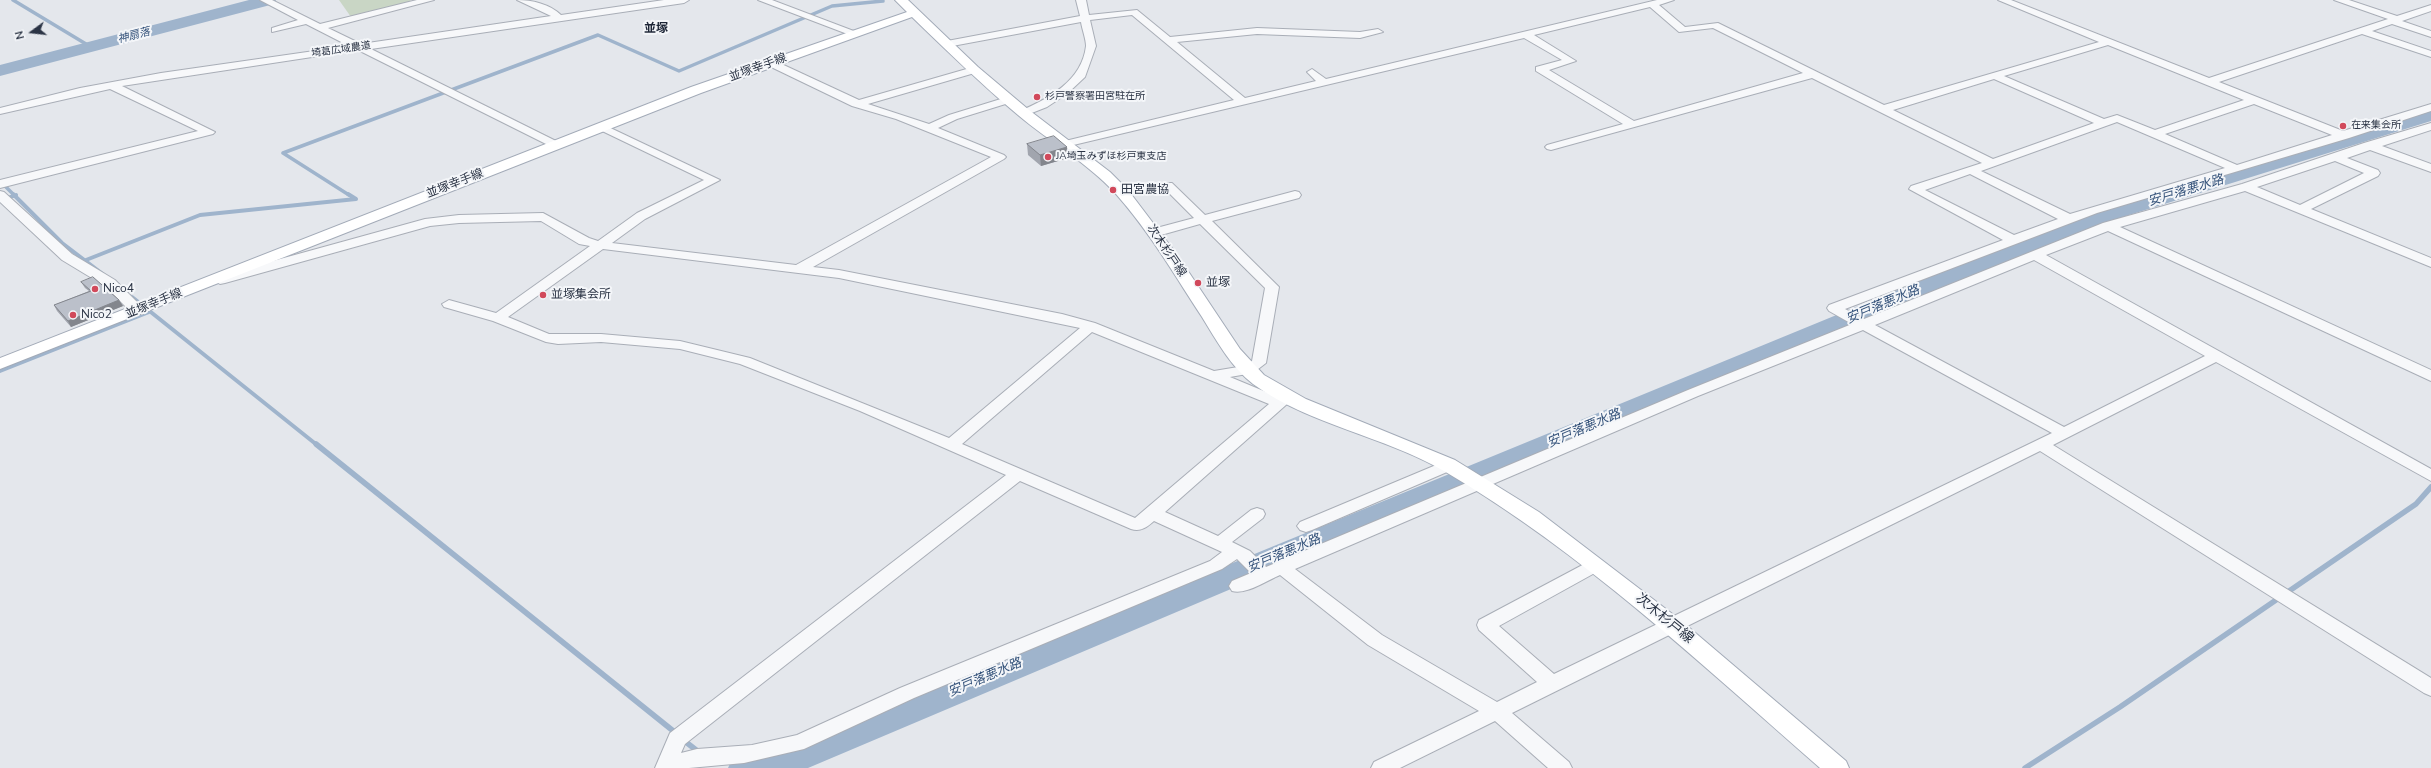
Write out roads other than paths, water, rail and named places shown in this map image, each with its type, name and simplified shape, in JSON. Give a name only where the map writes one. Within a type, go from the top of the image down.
[{"type":"main road","name":"次木杉戸線","points":[[901,0],[974,70],[1008,100],[1115,184],[1133,204],[1154,233],[1232,352],[1248,370],[1284,400],[1411,448],[1448,465],[1532,517],[1596,565],[1671,625],[1837,768]]},
{"type":"main road","name":"並塚幸手線","points":[[0,364],[138,311],[602,127],[771,63],[914,13]]},
{"type":"street","points":[[318,27],[429,0]]},
{"type":"street","points":[[522,0],[553,13],[558,18]]},
{"type":"street","name":"埼葛広域農道","points":[[0,111],[110,85],[684,0]]},
{"type":"street","points":[[763,0],[854,33]]},
{"type":"street","points":[[1024,113],[1058,95],[1080,75],[1092,46],[1081,0]]},
{"type":"street","points":[[1065,144],[1244,103],[1669,0]]},
{"type":"street","points":[[2002,0],[2344,136],[2431,168]]},
{"type":"street","points":[[2339,0],[2431,34]]},
{"type":"street","points":[[269,2],[556,145]]},
{"type":"street","points":[[1652,4],[1683,30],[1714,25],[1992,163]]},
{"type":"street","points":[[2208,82],[2430,9]]},
{"type":"street","points":[[947,44],[1086,18],[1134,12],[1244,103]]},
{"type":"street","points":[[276,30],[306,21]]},
{"type":"street","points":[[1169,40],[1257,31],[1360,35],[1378,32]]},
{"type":"street","points":[[2362,31],[2431,54]]},
{"type":"street","points":[[1525,34],[1571,61],[1540,69],[1633,125]]},
{"type":"street","points":[[1883,109],[2108,42]]},
{"type":"street","points":[[771,63],[856,104],[930,128],[1000,157],[797,270]]},
{"type":"street","points":[[856,104],[974,70]]},
{"type":"street","points":[[1312,72],[1325,83]]},
{"type":"street","points":[[1552,147],[1813,74]]},
{"type":"street","points":[[1995,76],[2104,123]]},
{"type":"street","points":[[0,184],[209,132],[110,85]]},
{"type":"street","points":[[930,128],[953,117],[1008,100]]},
{"type":"street","points":[[2154,134],[2254,100]]},
{"type":"street","points":[[2064,434],[1837,310],[2011,239],[2069,218],[2344,136],[2431,107]]},
{"type":"street","points":[[2011,239],[1915,189],[2117,118],[2236,169]]},
{"type":"street","points":[[1238,586],[1861,323],[2108,226],[2246,187],[2337,158],[2367,145],[2431,126]]},
{"type":"street","points":[[498,318],[641,216],[714,180],[602,127]]},
{"type":"street","points":[[2301,209],[2374,173],[2337,158]]},
{"type":"street","points":[[1970,170],[2069,218]]},
{"type":"street","points":[[1168,186],[1272,287],[1259,363],[1248,370],[1211,375]]},
{"type":"street","points":[[2246,187],[2431,263]]},
{"type":"street","points":[[1154,233],[1295,195]]},
{"type":"street","points":[[2,200],[67,257],[110,283],[138,311]]},
{"type":"street","points":[[203,285],[429,222],[543,217],[584,241],[600,245],[839,274],[1057,317],[1090,326],[1211,375],[1284,400]]},
{"type":"street","points":[[2108,226],[2431,376]]},
{"type":"street","points":[[2035,255],[2431,476]]},
{"type":"street","points":[[449,304],[498,318],[546,338],[558,340],[601,338],[680,346],[745,361],[865,408],[1136,525],[1153,513],[1284,400]]},
{"type":"street","points":[[952,445],[1090,326]]},
{"type":"street","points":[[1382,768],[2040,444],[2064,434],[2216,356]]},
{"type":"street","points":[[2040,444],[2431,688]]},
{"type":"street","points":[[1306,526],[1401,487],[1448,465]]},
{"type":"street","points":[[665,768],[677,739],[1018,474]]},
{"type":"street","points":[[1153,513],[1233,550],[1263,575]]},
{"type":"street","points":[[670,768],[684,760],[697,757],[745,755],[790,746],[804,741],[907,693],[1216,565],[1233,550],[1257,514]]},
{"type":"street","points":[[1552,684],[1486,625],[1596,565]]},
{"type":"street","points":[[1281,567],[1375,640],[1496,711],[1562,768]]},
{"type":"waterway","points":[[13,0],[91,47]]},
{"type":"waterway","name":"神扇落","points":[[0,71],[268,0]]},
{"type":"waterway","points":[[349,195],[283,153],[598,35],[679,71],[832,6],[883,1]]},
{"type":"waterway","name":"安戸落悪水路","points":[[746,768],[785,762],[1920,289],[2118,211],[2431,115]]},
{"type":"waterway","points":[[0,181],[15,196]]},
{"type":"waterway","points":[[86,260],[200,215],[356,199],[348,194]]},
{"type":"waterway","points":[[0,201],[15,196]]},
{"type":"waterway","points":[[15,196],[62,243],[104,275]]},
{"type":"waterway","points":[[132,297],[317,445]]},
{"type":"waterway","points":[[0,371],[149,312]]},
{"type":"waterway","points":[[316,444],[677,734]]},
{"type":"waterway","points":[[2025,768],[2120,707],[2416,504],[2431,487]]},
{"type":"waterway","points":[[682,739],[700,753]]},
{"type":"place","name":"杉戸警察署田宮駐在所","points":[[1037,97]]},
{"type":"place","name":"在来集会所","points":[[2343,126]]},
{"type":"place","name":"JA埼玉みずほ杉戸東支店","points":[[1048,157]]},
{"type":"place","name":"田宮農協","points":[[1113,190]]},
{"type":"place","name":"並塚","points":[[1198,283]]},
{"type":"place","name":"Nico4","points":[[95,289]]},
{"type":"place","name":"並塚集会所","points":[[543,295]]},
{"type":"place","name":"Nico2","points":[[73,315]]},
{"type":"district","name":"並塚","points":[[656,29]]}]
